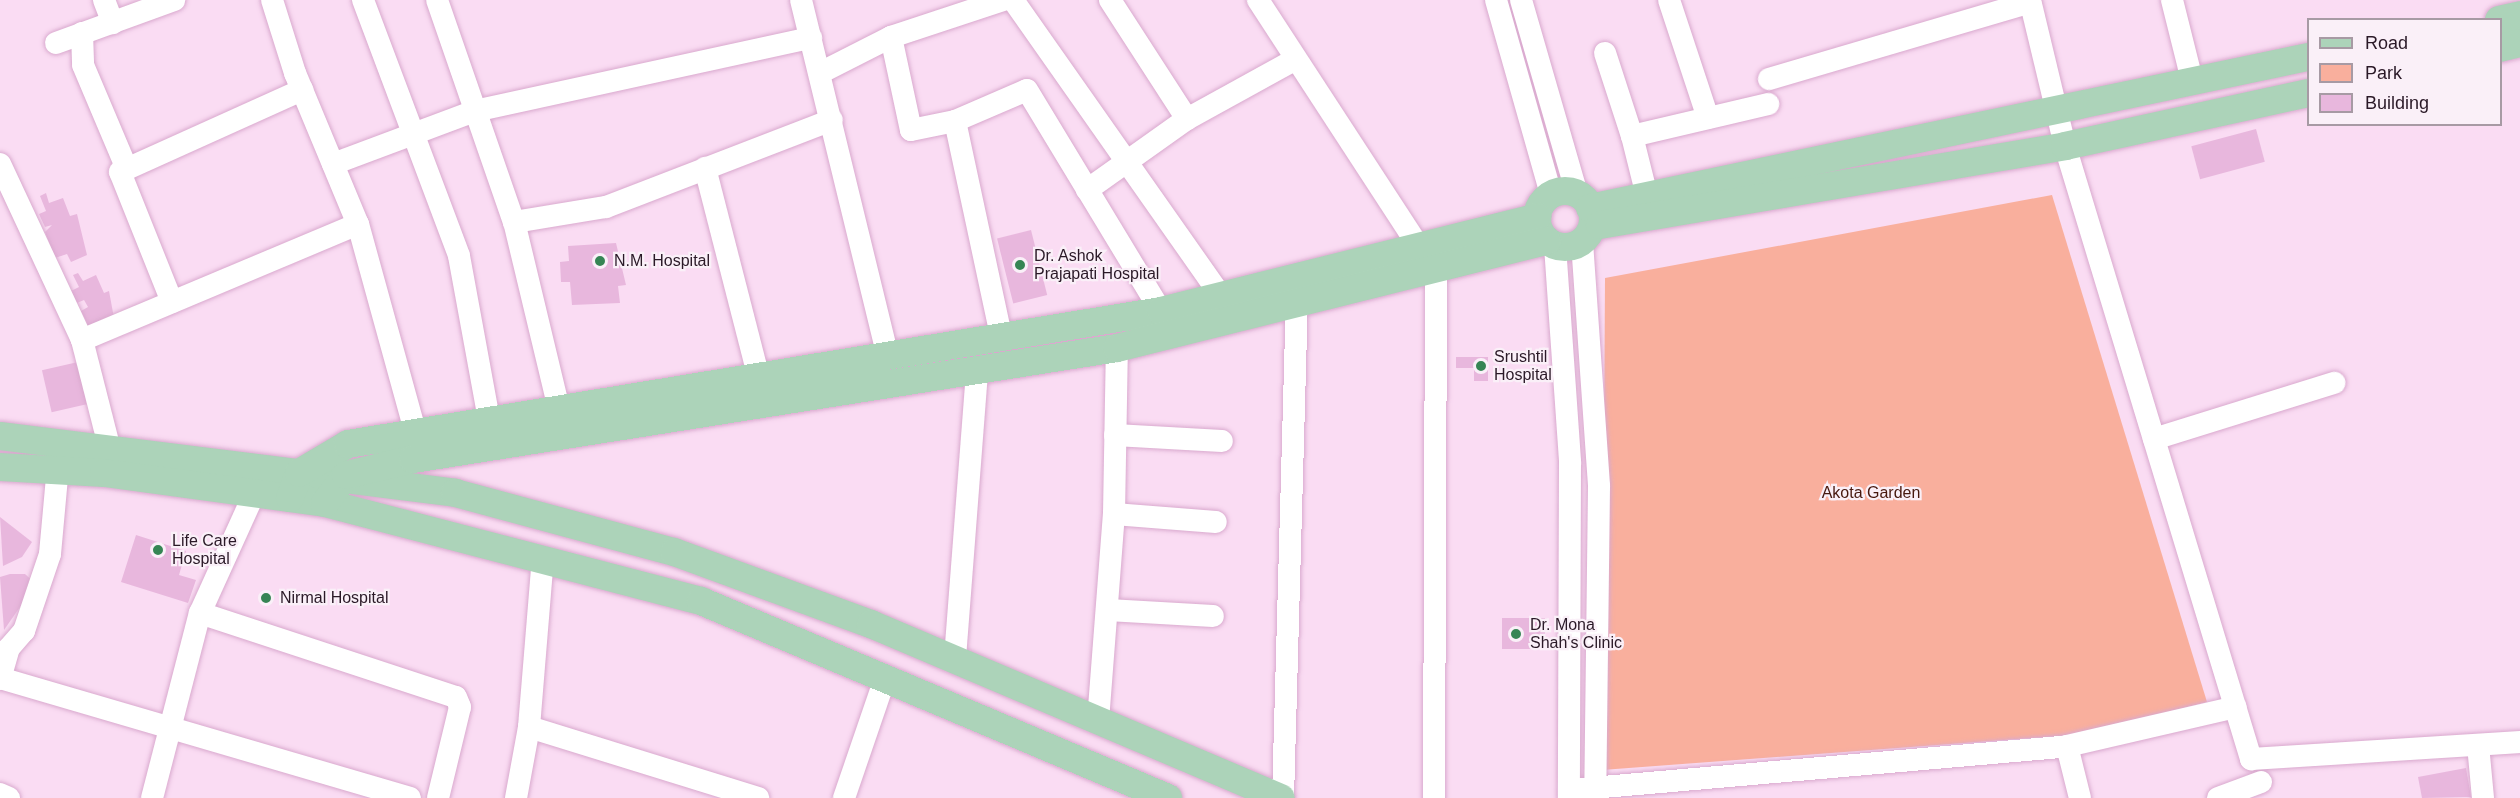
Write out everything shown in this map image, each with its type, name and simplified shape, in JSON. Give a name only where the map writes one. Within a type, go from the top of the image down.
[{"type":"main road","points":[[2502,19],[2520,15]]},
{"type":"main road","points":[[2502,48],[2520,43]]},
{"type":"main road","points":[[332,491],[413,459],[976,374],[1117,348],[1297,307],[1428,260],[1647,196],[2307,57]]},
{"type":"main road","points":[[1566,221],[2065,146],[2307,93]]},
{"type":"main road","points":[[0,467],[57,471],[254,494],[295,485],[348,444],[759,379],[888,356],[1002,340],[1428,260]]},
{"type":"main road","points":[[0,436],[109,446],[332,491],[455,493],[674,552],[955,658],[1282,798]]},
{"type":"main road","points":[[332,491],[543,558],[701,601],[1168,798]]},
{"type":"street","points":[[104,0],[113,23]]},
{"type":"street","points":[[56,44],[174,0]]},
{"type":"street","points":[[272,0],[302,90],[358,224],[416,434]]},
{"type":"street","points":[[363,0],[459,256],[489,420]]},
{"type":"street","points":[[437,0],[514,222],[559,409]]},
{"type":"street","points":[[801,0],[888,356]]},
{"type":"street","points":[[820,73],[891,37],[1003,0]]},
{"type":"street","points":[[1013,0],[1222,297]]},
{"type":"street","points":[[1110,0],[1187,119]]},
{"type":"street","points":[[1258,0],[1428,260],[1434,798]]},
{"type":"street","points":[[1496,0],[1566,221],[1570,542],[1569,794],[2067,746],[2236,707]]},
{"type":"street","points":[[1521,0],[1566,221],[1599,543],[1596,793]]},
{"type":"street","points":[[1669,0],[1708,118]]},
{"type":"street","points":[[2172,0],[2192,80]]},
{"type":"street","points":[[1769,79],[2030,1],[2065,146],[2251,759],[2264,790],[2218,798]]},
{"type":"street","points":[[82,33],[82,65],[127,170]]},
{"type":"street","points":[[891,37],[911,130],[955,121],[1027,90],[1161,311]]},
{"type":"street","points":[[333,164],[475,111],[811,38]]},
{"type":"street","points":[[1605,53],[1632,136],[1647,196]]},
{"type":"street","points":[[1087,190],[1129,165],[1187,119],[1296,59]]},
{"type":"street","points":[[172,302],[120,172],[302,90]]},
{"type":"street","points":[[1632,136],[1767,104]]},
{"type":"street","points":[[514,222],[606,207],[832,120]]},
{"type":"street","points":[[955,121],[1002,340]]},
{"type":"street","points":[[0,164],[82,340],[109,446]]},
{"type":"street","points":[[705,168],[759,379]]},
{"type":"street","points":[[82,340],[358,224]]},
{"type":"street","points":[[1282,798],[1297,307]]},
{"type":"street","points":[[1098,721],[1114,514],[1117,348]]},
{"type":"street","points":[[955,658],[976,374]]},
{"type":"street","points":[[2154,439],[2334,383]]},
{"type":"street","points":[[1115,435],[1222,441]]},
{"type":"street","points":[[61,441],[50,554],[24,631],[9,648],[0,678],[170,731],[410,798]]},
{"type":"street","points":[[152,798],[200,613],[254,494]]},
{"type":"street","points":[[1114,514],[1216,522]]},
{"type":"street","points":[[1570,542],[1599,543]]},
{"type":"street","points":[[516,798],[529,727],[543,558]]},
{"type":"street","points":[[1108,610],[1213,616]]},
{"type":"street","points":[[200,613],[456,697],[460,707],[438,798]]},
{"type":"street","points":[[0,634],[24,631]]},
{"type":"street","points":[[844,798],[885,678]]},
{"type":"street","points":[[529,727],[758,798]]},
{"type":"street","points":[[2251,759],[2520,742]]},
{"type":"street","points":[[2478,745],[2483,798]]},
{"type":"street","points":[[2067,746],[2080,798]]},
{"type":"street","points":[[0,794],[9,798]]},
{"type":"green space","name":"Akota Garden","points":[[2052,195],[2207,702],[2085,734],[1602,770],[1605,278]]},
{"type":"building","points":[[2256,129],[2265,162],[2200,179],[2191,146]]},
{"type":"building","points":[[46,193],[49,203],[63,198],[70,216],[77,214],[87,255],[71,262],[67,254],[55,258],[45,232],[52,225],[45,227],[39,214],[46,211],[40,196]]},
{"type":"building","points":[[1031,230],[1047,295],[1013,303],[997,238]]},
{"type":"building","points":[[616,243],[626,285],[618,286],[620,303],[572,305],[570,282],[561,282],[560,262],[569,261],[568,246]]},
{"type":"building","points":[[78,273],[83,281],[96,275],[104,293],[109,291],[114,318],[89,327],[81,311],[88,307],[84,300],[77,303],[71,291],[79,287],[73,275]]},
{"type":"building","points":[[1456,357],[1488,357],[1488,381],[1474,381],[1474,368],[1456,368]]},
{"type":"building","points":[[78,362],[88,404],[52,412],[42,370]]},
{"type":"building","points":[[0,517],[32,542],[22,557],[3,566]]},
{"type":"building","points":[[136,535],[186,551],[179,575],[196,580],[188,603],[121,582]]},
{"type":"building","points":[[25,574],[36,584],[4,630],[0,577]]},
{"type":"building","points":[[1502,618],[1545,618],[1545,649],[1502,649]]},
{"type":"building","points":[[2466,768],[2471,797],[2422,798],[2418,777]]},
{"type":"place","name":"N.M. Hospital","points":[[600,261]]},
{"type":"place","name":"Dr. Ashok Prajapati Hospital","points":[[1020,265]]},
{"type":"place","name":"Srushtil Hospital","points":[[1481,366]]},
{"type":"place","name":"Life Care Hospital","points":[[158,550]]},
{"type":"place","name":"Nirmal Hospital","points":[[266,598]]},
{"type":"place","name":"Dr. Mona Shah's Clinic","points":[[1516,634]]}]
